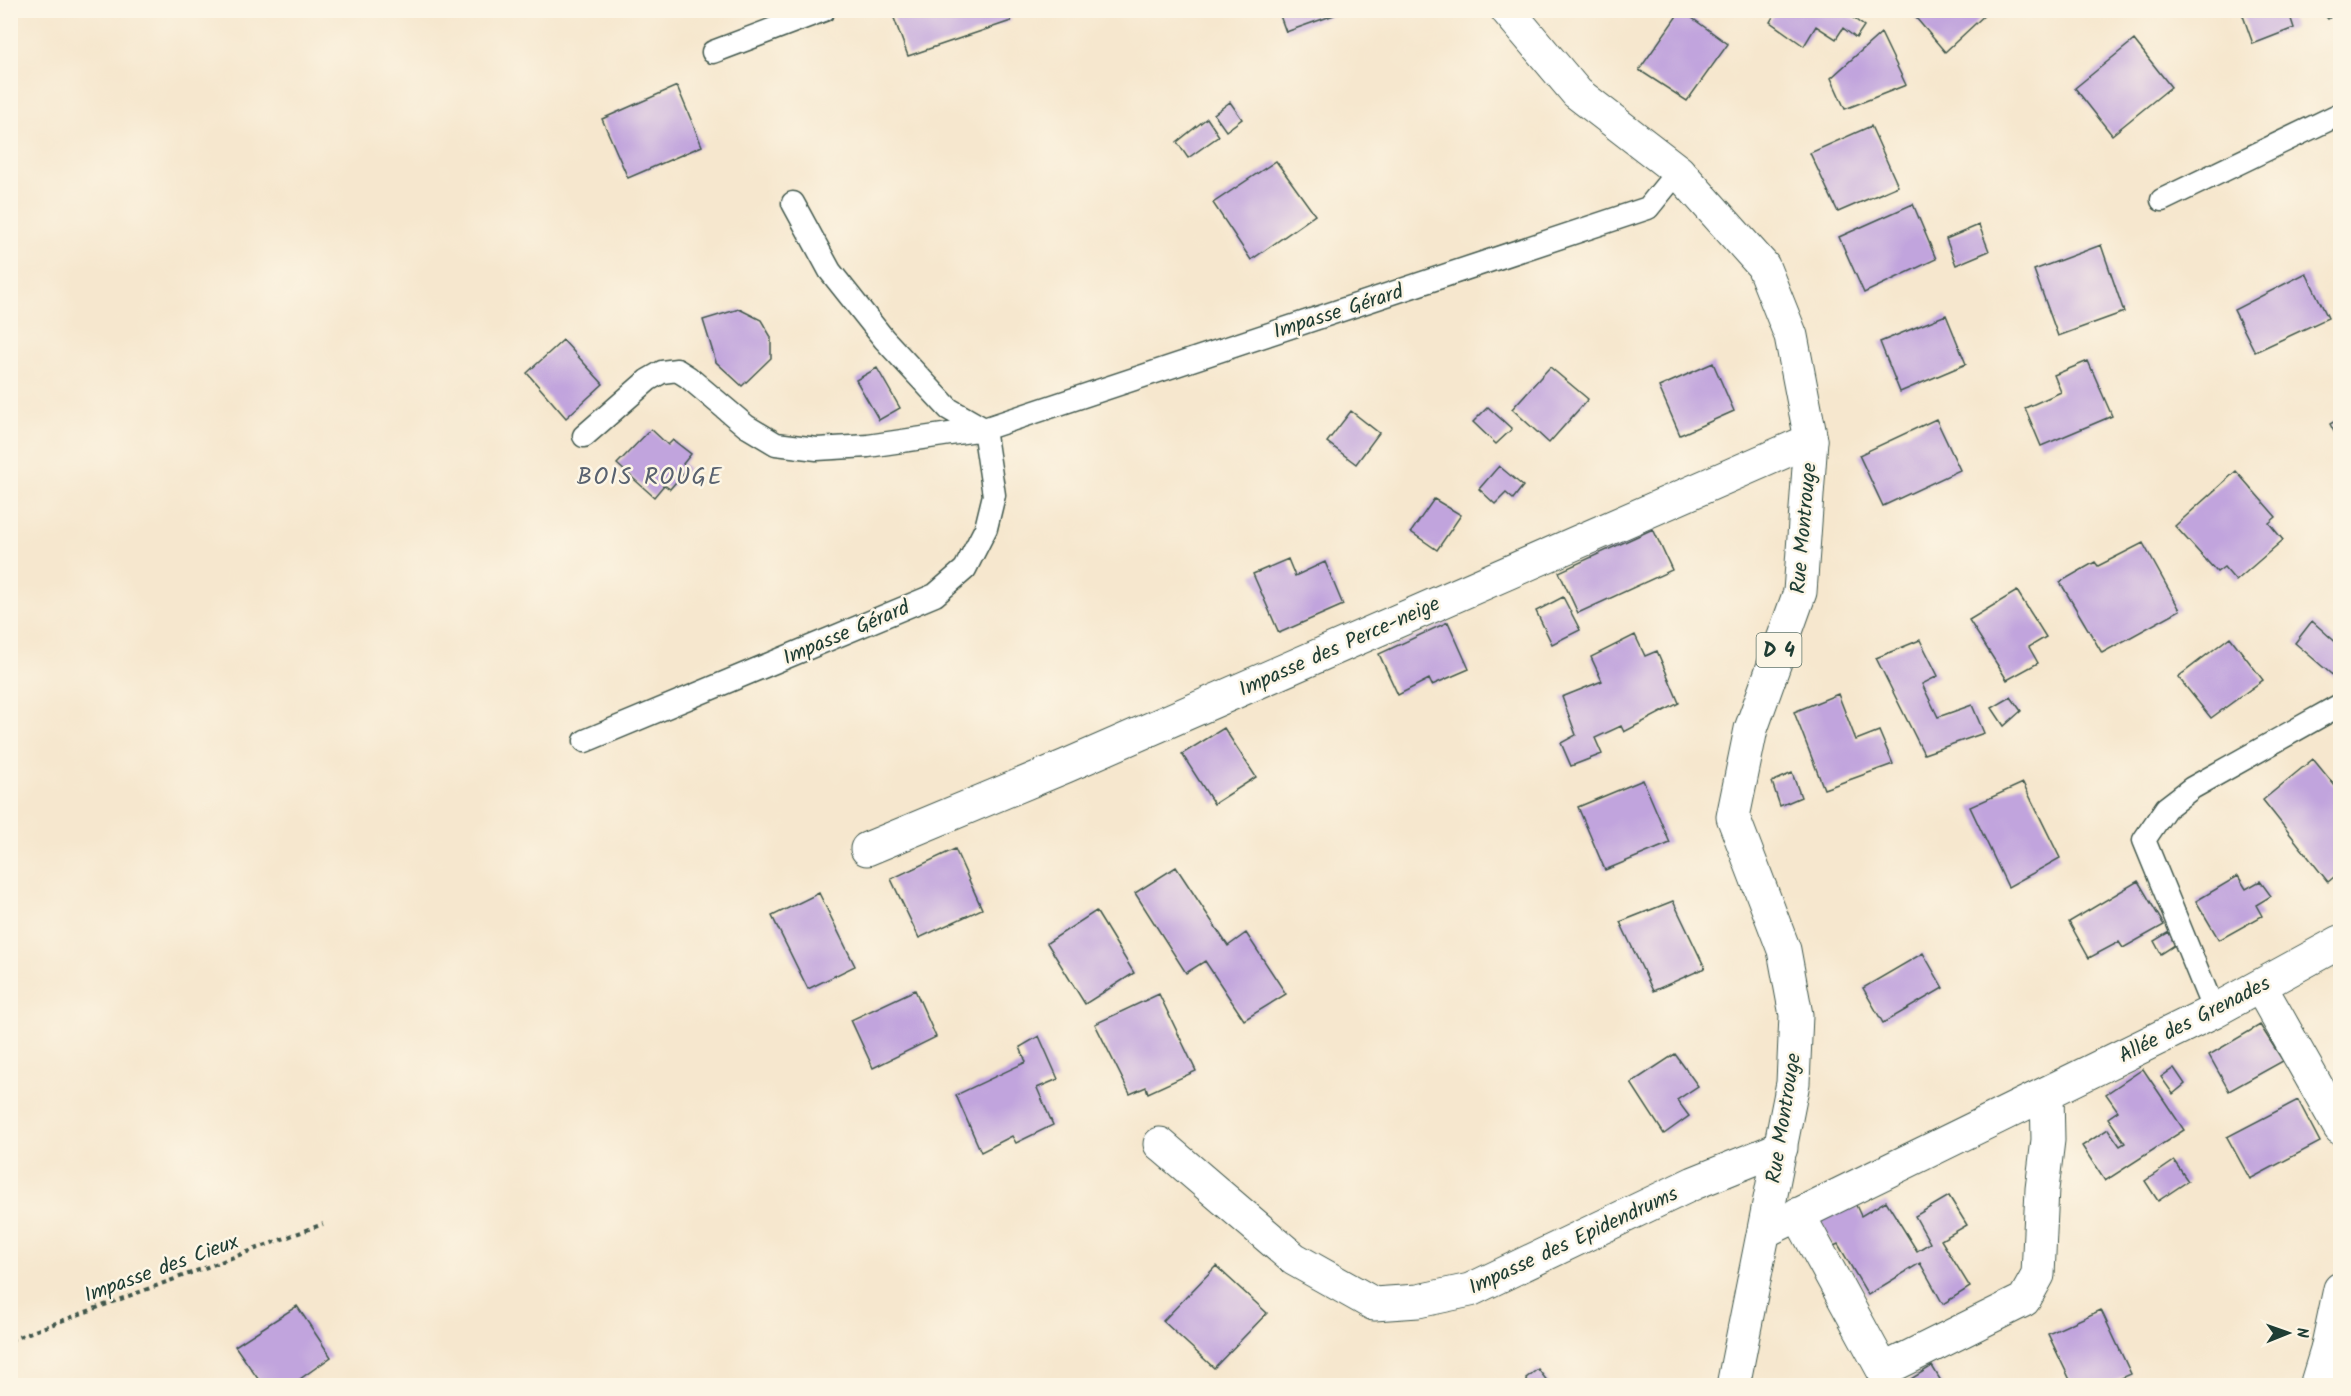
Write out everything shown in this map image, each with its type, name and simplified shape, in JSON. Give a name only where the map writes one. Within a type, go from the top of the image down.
[{"type":"street","name":"Rue Montrouge","points":[[1507,10],[1577,93],[1678,171],[1763,266],[1791,336],[1811,440],[1800,592],[1751,729],[1733,817],[1784,950],[1796,1015],[1793,1083],[1732,1386]]},
{"type":"street","name":"Impasse des Perce-neige","points":[[867,849],[1066,766],[1811,440]]},
{"type":"street","name":"Allée des Grenades","points":[[1765,1231],[2214,1011],[2340,942]]},
{"type":"street","points":[[2260,986],[2340,1128]]},
{"type":"street","points":[[1798,1214],[1888,1378],[2024,1300],[2038,1275],[2042,1189],[2048,1140],[2047,1094]]},
{"type":"street","name":"Impasse des Epidendrums","points":[[1160,1144],[1294,1259],[1374,1304],[1418,1301],[1470,1290],[1694,1184],[1780,1148]]},
{"type":"street","points":[[2316,1386],[2327,1350],[2340,1290]]},
{"type":"lane","points":[[713,52],[824,10]]},
{"type":"lane","points":[[2162,200],[2340,114]]},
{"type":"lane","name":"Impasse Gérard","points":[[584,436],[648,380],[662,372],[676,370],[688,377],[746,426],[776,444],[817,449],[857,447],[984,429],[1648,208],[1678,171]]},
{"type":"lane","points":[[793,203],[830,271],[884,339],[949,409],[984,429]]},
{"type":"lane","name":"Impasse Gérard","points":[[585,741],[934,595],[965,569],[986,528],[994,495],[984,429]]},
{"type":"lane","points":[[2214,1011],[2144,840],[2166,808],[2192,788],[2340,705]]},
{"type":"path","name":"Impasse des Cieux","points":[[10,1340],[323,1224]]},
{"type":"building","points":[[891,10],[1007,10],[1011,21],[908,56]]},
{"type":"building","points":[[1278,10],[1332,10],[1334,15],[1286,32]]},
{"type":"building","points":[[1681,10],[1728,44],[1687,101],[1639,70]]},
{"type":"building","points":[[1777,10],[1842,10],[1864,26],[1856,38],[1843,28],[1836,39],[1816,26],[1804,46],[1770,22]]},
{"type":"building","points":[[1913,10],[1990,10],[1945,52],[1911,12]]},
{"type":"building","points":[[2241,10],[2288,10],[2294,28],[2253,44]]},
{"type":"building","points":[[2320,10],[2339,10],[2328,19]]},
{"type":"building","points":[[1881,33],[1906,85],[1845,109],[1831,78]]},
{"type":"building","points":[[2134,40],[2171,87],[2112,135],[2075,88]]},
{"type":"building","points":[[677,86],[702,146],[628,178],[602,119]]},
{"type":"building","points":[[1230,102],[1242,119],[1226,131],[1214,114]]},
{"type":"building","points":[[1207,118],[1219,136],[1188,158],[1177,142]]},
{"type":"building","points":[[1871,126],[1898,186],[1838,212],[1810,153]]},
{"type":"building","points":[[1276,161],[1315,215],[1251,260],[1213,203]]},
{"type":"building","points":[[1913,204],[1936,259],[1864,293],[1839,237]]},
{"type":"building","points":[[1979,225],[1989,251],[1956,265],[1946,239]]},
{"type":"building","points":[[2101,245],[2124,312],[2058,336],[2034,270]]},
{"type":"building","points":[[2306,273],[2328,318],[2255,352],[2234,310]]},
{"type":"building","points":[[739,309],[761,320],[771,337],[771,358],[742,386],[716,362],[703,320]]},
{"type":"building","points":[[1946,315],[1966,364],[1900,392],[1880,342]]},
{"type":"building","points":[[563,340],[603,384],[566,418],[527,373]]},
{"type":"building","points":[[2088,361],[2112,416],[2041,446],[2025,408],[2061,392],[2054,375]]},
{"type":"building","points":[[1713,363],[1734,411],[1680,435],[1659,387]]},
{"type":"building","points":[[1550,367],[1588,399],[1549,443],[1512,409]]},
{"type":"building","points":[[877,368],[900,408],[879,420],[856,380]]},
{"type":"building","points":[[1488,407],[1512,429],[1496,444],[1473,422]]},
{"type":"building","points":[[1351,411],[1379,433],[1356,464],[1327,442]]},
{"type":"building","points":[[2340,418],[2340,443],[2330,424]]},
{"type":"building","points":[[1936,419],[1960,470],[1883,506],[1859,455]]},
{"type":"building","points":[[651,429],[668,445],[673,440],[691,454],[683,464],[688,468],[670,489],[664,485],[654,497],[617,464]]},
{"type":"building","points":[[1499,466],[1523,486],[1513,499],[1506,493],[1495,504],[1479,489]]},
{"type":"building","points":[[2236,471],[2276,517],[2269,523],[2283,540],[2236,581],[2224,567],[2217,572],[2175,526]]},
{"type":"building","points":[[1434,499],[1461,515],[1437,550],[1411,532]]},
{"type":"building","points":[[1653,529],[1672,570],[1578,613],[1559,572]]},
{"type":"building","points":[[2143,543],[2180,610],[2102,653],[2060,582],[2095,562],[2098,566]]},
{"type":"building","points":[[1288,559],[1295,576],[1325,562],[1343,605],[1279,633],[1253,574]]},
{"type":"building","points":[[2017,591],[2046,637],[2029,647],[2038,663],[2007,680],[1969,620]]},
{"type":"building","points":[[1563,597],[1580,630],[1552,644],[1536,611]]},
{"type":"building","points":[[2312,621],[2340,646],[2340,675],[2337,679],[2295,643]]},
{"type":"building","points":[[1448,622],[1469,669],[1432,685],[1429,679],[1398,695],[1379,654]]},
{"type":"building","points":[[1635,635],[1645,656],[1657,651],[1679,703],[1624,732],[1621,726],[1595,738],[1602,754],[1571,766],[1561,743],[1576,735],[1562,697],[1602,681],[1591,657]]},
{"type":"building","points":[[2230,637],[2263,680],[2211,718],[2178,677]]},
{"type":"building","points":[[1920,640],[1938,676],[1922,684],[1938,717],[1972,705],[1984,733],[1924,754],[1876,658]]},
{"type":"building","points":[[1838,694],[1856,740],[1879,731],[1893,764],[1824,789],[1794,712]]},
{"type":"building","points":[[2011,697],[2021,711],[2004,726],[1992,708]]},
{"type":"building","points":[[1224,728],[1256,777],[1214,804],[1182,754]]},
{"type":"building","points":[[2313,759],[2340,792],[2340,872],[2328,882],[2263,800]]},
{"type":"building","points":[[1792,773],[1801,797],[1780,806],[1772,782]]},
{"type":"building","points":[[1643,780],[1670,843],[1605,870],[1578,807]]},
{"type":"building","points":[[2023,783],[2060,858],[2008,887],[1970,807]]},
{"type":"building","points":[[955,849],[982,909],[919,938],[891,879]]},
{"type":"building","points":[[1176,867],[1228,946],[1246,933],[1286,994],[1244,1020],[1205,961],[1186,973],[1135,893]]},
{"type":"building","points":[[2238,876],[2246,889],[2260,881],[2271,896],[2256,905],[2262,916],[2219,940],[2196,901]]},
{"type":"building","points":[[2138,881],[2164,925],[2123,948],[2119,942],[2089,958],[2069,922]]},
{"type":"building","points":[[819,893],[855,966],[808,989],[772,916]]},
{"type":"building","points":[[1673,901],[1705,968],[1653,991],[1620,922]]},
{"type":"building","points":[[1096,911],[1134,973],[1085,1004],[1047,943]]},
{"type":"building","points":[[2169,932],[2175,945],[2161,954],[2154,941]]},
{"type":"building","points":[[1923,953],[1943,988],[1883,1023],[1863,988]]},
{"type":"building","points":[[915,990],[936,1037],[873,1068],[851,1020]]},
{"type":"building","points":[[1159,994],[1196,1071],[1148,1093],[1146,1087],[1130,1094],[1095,1024]]},
{"type":"building","points":[[2260,1025],[2283,1061],[2229,1091],[2209,1055]]},
{"type":"building","points":[[1039,1036],[1058,1079],[1037,1088],[1053,1125],[1016,1143],[1012,1136],[981,1152],[956,1095],[1026,1062],[1020,1047]]},
{"type":"building","points":[[1675,1054],[1698,1086],[1677,1100],[1689,1116],[1664,1134],[1631,1083]]},
{"type":"building","points":[[2174,1068],[2185,1084],[2173,1094],[2161,1077]]},
{"type":"building","points":[[2143,1069],[2184,1130],[2105,1181],[2082,1146],[2108,1129],[2120,1146],[2125,1143],[2108,1118],[2118,1111],[2106,1094]]},
{"type":"building","points":[[2298,1100],[2320,1142],[2250,1179],[2227,1137]]},
{"type":"building","points":[[2174,1161],[2188,1181],[2158,1201],[2145,1181]]},
{"type":"building","points":[[1949,1196],[1967,1225],[1941,1240],[1970,1287],[1943,1304],[1920,1263],[1868,1295],[1838,1244],[1834,1246],[1820,1220],[1854,1201],[1861,1216],[1886,1201],[1917,1251],[1930,1243],[1915,1216]]},
{"type":"building","points":[[1216,1266],[1267,1313],[1214,1368],[1163,1321]]},
{"type":"building","points":[[297,1306],[331,1357],[290,1386],[263,1386],[235,1346]]},
{"type":"building","points":[[2101,1310],[2131,1374],[2104,1386],[2073,1386],[2048,1334]]},
{"type":"building","points":[[1932,1366],[1944,1386],[1908,1386],[1906,1382]]},
{"type":"building","points":[[1538,1369],[1548,1382],[1544,1386],[1531,1386],[1526,1378]]},
{"type":"district","name":"BOIS ROUGE","points":[[650,476]]}]
